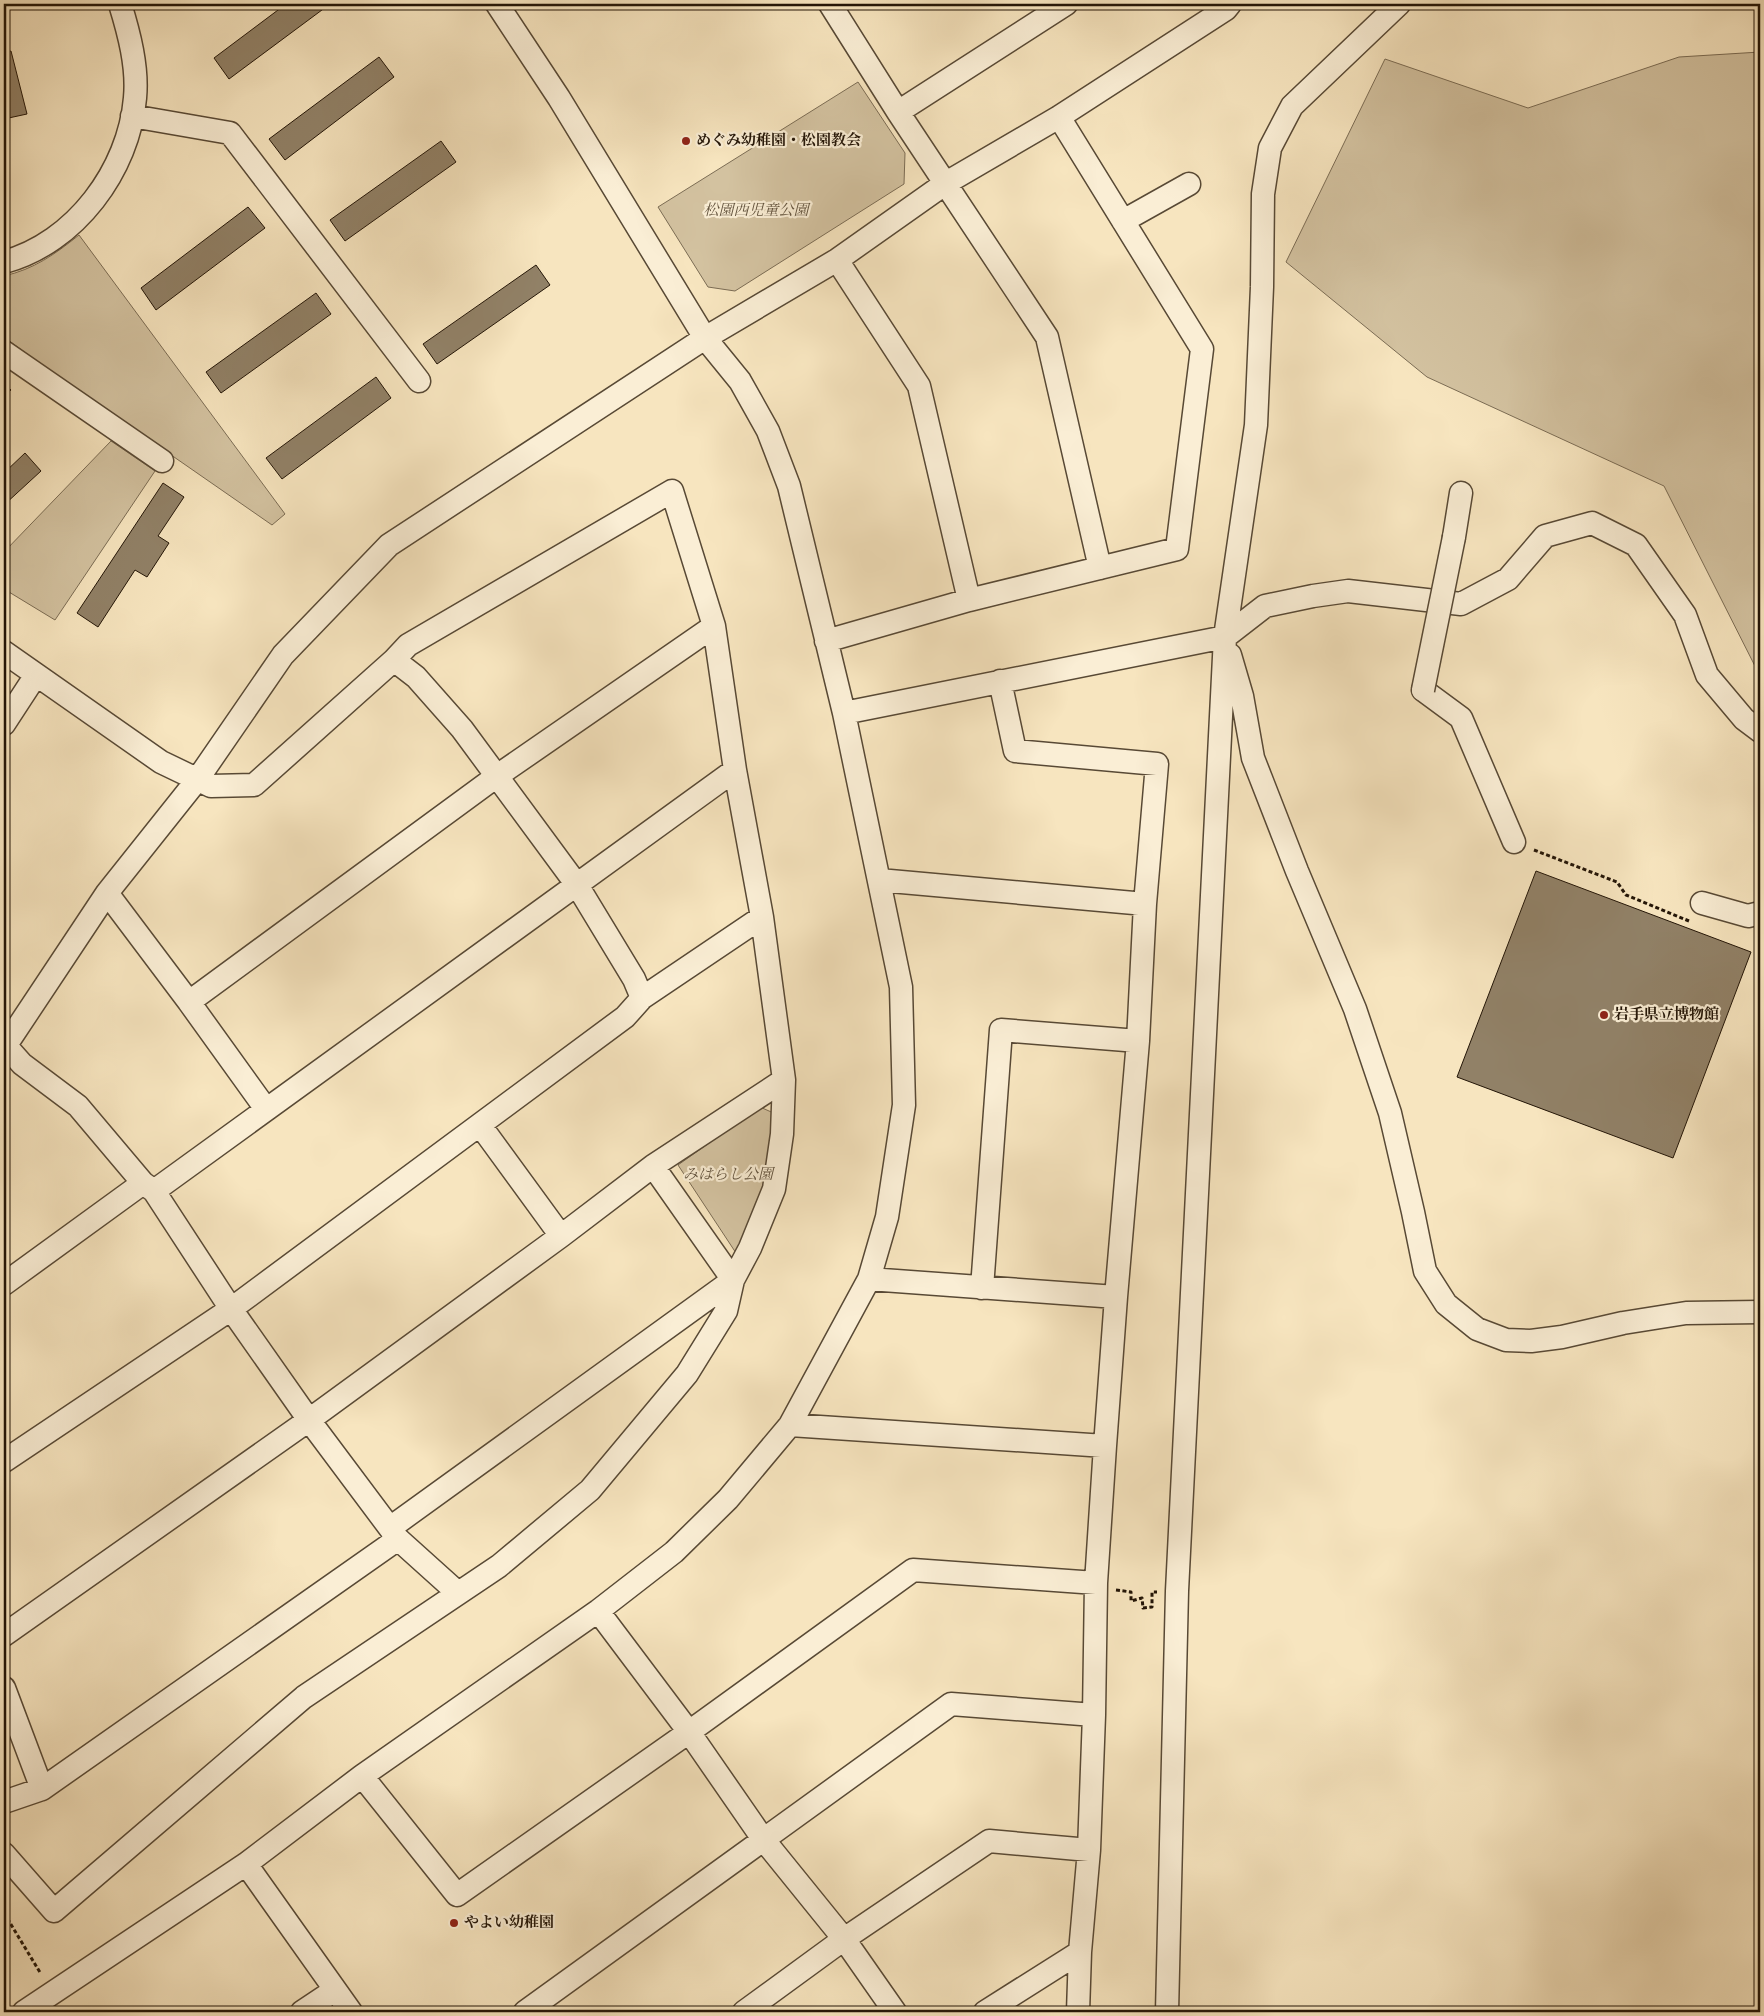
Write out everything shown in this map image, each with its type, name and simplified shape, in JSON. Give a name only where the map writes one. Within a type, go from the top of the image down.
[{"type":"street","points":[[4,262],[33,251],[52,239],[87,208],[113,170],[132,116],[135,97],[133,58],[120,4]]},
{"type":"street","points":[[24,2012],[246,1864],[362,1776],[598,1611],[681,1545],[728,1499],[790,1424],[869,1279],[887,1217],[904,1105],[902,987],[844,713],[786,476],[768,431],[740,381],[705,338],[559,98],[497,4]]},
{"type":"street","points":[[830,4],[898,112],[1047,337],[1100,568]]},
{"type":"street","points":[[898,112],[1066,4]]},
{"type":"street","points":[[458,1593],[394,1533],[308,1420],[148,1187],[78,1106],[22,1064],[5,1047],[107,893],[197,780],[283,655],[389,544],[705,338],[837,260],[946,183],[1059,117],[1226,9],[1230,4]]},
{"type":"street","points":[[1167,2012],[1177,1591],[1225,637],[1256,425],[1262,287],[1263,194],[1270,148],[1292,106],[1399,4]]},
{"type":"street","points":[[132,116],[230,133],[420,381]]},
{"type":"street","points":[[826,641],[969,600],[1177,549],[1202,349],[1059,117]]},
{"type":"street","points":[[1124,222],[1189,184]]},
{"type":"street","points":[[837,260],[919,386],[969,600]]},
{"type":"street","points":[[4,352],[162,461]]},
{"type":"street","points":[[4,652],[161,762],[211,786],[254,785],[394,660],[408,645],[672,491],[714,626],[735,770],[762,917],[784,1080],[782,1134],[774,1189],[750,1248],[733,1280],[726,1312],[687,1374],[590,1490],[498,1566],[304,1697],[54,1911],[4,1854]]},
{"type":"street","points":[[1462,493],[1423,690],[1461,718],[1514,842]]},
{"type":"street","points":[[844,713],[1000,680],[1225,637],[1265,606],[1330,594],[1348,591],[1461,604],[1508,579],[1545,536],[1592,523],[1636,545],[1685,615],[1707,675],[1744,719],[1760,731]]},
{"type":"street","points":[[189,1002],[497,776],[714,626]]},
{"type":"street","points":[[1225,637],[1242,696],[1253,758],[1300,879],[1355,1008],[1390,1113],[1413,1212],[1424,1271],[1446,1304],[1477,1329],[1506,1340],[1531,1341],[1562,1337],[1623,1323],[1686,1313],[1760,1312]]},
{"type":"street","points":[[394,660],[416,677],[462,729],[577,885],[634,979],[642,998]]},
{"type":"street","points":[[4,724],[36,675]]},
{"type":"street","points":[[1000,680],[1015,751],[1157,764],[1145,904],[1138,1041],[1116,1297],[1096,1583],[1094,1715],[1078,2012]]},
{"type":"street","points":[[4,1284],[266,1108],[735,770]]},
{"type":"street","points":[[879,880],[1145,904]]},
{"type":"street","points":[[107,893],[266,1108]]},
{"type":"street","points":[[1702,903],[1748,916],[1760,913]]},
{"type":"street","points":[[4,1461],[231,1309],[625,1017],[642,998],[762,917]]},
{"type":"street","points":[[982,1288],[1001,1030],[1138,1041]]},
{"type":"street","points":[[4,1635],[308,1420],[561,1236],[653,1166],[784,1080]]},
{"type":"street","points":[[480,1125],[561,1236]]},
{"type":"street","points":[[653,1166],[733,1280]]},
{"type":"street","points":[[869,1279],[1116,1297]]},
{"type":"street","points":[[4,1802],[42,1789],[394,1533],[733,1280]]},
{"type":"street","points":[[790,1424],[1105,1446]]},
{"type":"street","points":[[362,1776],[457,1895],[689,1732],[913,1570],[1096,1583]]},
{"type":"street","points":[[598,1611],[689,1732],[763,1839],[844,1939],[895,2012]]},
{"type":"street","points":[[4,1688],[42,1789]]},
{"type":"street","points":[[525,2012],[951,1704],[1094,1715]]},
{"type":"street","points":[[744,2012],[844,1939],[989,1841],[1088,1850]]},
{"type":"street","points":[[246,1864],[351,2012]]},
{"type":"street","points":[[985,2012],[1080,1952]]},
{"type":"street","points":[[302,2012],[335,1990]]},
{"type":"path","points":[[1514,842],[1617,882],[1626,896],[1693,923],[1702,903]]},
{"type":"path","points":[[1096,1583],[1113,1583],[1114,1590],[1131,1592],[1131,1601],[1142,1598],[1143,1608],[1152,1607],[1152,1592],[1177,1591]]},
{"type":"path","points":[[4,1913],[52,1992]]},
{"type":"green space","points":[[1760,52],[1760,676],[1664,486],[1427,377],[1286,262],[1385,59],[1528,108],[1679,57]]},
{"type":"green space","name":"松園西児童公園","points":[[858,82],[905,153],[904,184],[735,291],[708,287],[658,207]]},
{"type":"green space","points":[[79,235],[285,514],[272,525],[4,337],[4,276],[43,260]]},
{"type":"green space","points":[[111,441],[155,471],[55,620],[4,589],[4,552]]},
{"type":"green space","name":"みはらし公園","points":[[760,1107],[778,1115],[766,1180],[736,1253],[678,1165]]},
{"type":"building","points":[[286,4],[330,4],[229,79],[214,58]]},
{"type":"building","points":[[11,51],[27,114],[4,119],[4,53]]},
{"type":"building","points":[[379,57],[394,77],[285,160],[269,139]]},
{"type":"building","points":[[441,141],[456,162],[345,241],[330,220]]},
{"type":"building","points":[[248,207],[265,228],[156,310],[141,288]]},
{"type":"building","points":[[536,265],[550,285],[437,364],[423,344]]},
{"type":"building","points":[[316,293],[331,314],[221,393],[206,372]]},
{"type":"building","points":[[376,377],[391,398],[282,479],[266,458]]},
{"type":"building","points":[[4,383],[11,390],[4,396]]},
{"type":"building","points":[[25,453],[41,471],[4,505],[4,473]]},
{"type":"building","points":[[163,483],[184,497],[158,536],[169,543],[147,577],[135,570],[98,627],[77,613]]},
{"type":"building","name":"岩手県立博物館","points":[[1536,871],[1751,952],[1673,1158],[1457,1077]]},
{"type":"place","name":"めぐみ幼稚園・松園教会","points":[[686,141]]},
{"type":"place","name":"岩手県立博物館","points":[[1604,1015]]},
{"type":"place","name":"やよい幼稚園","points":[[454,1923]]}]
